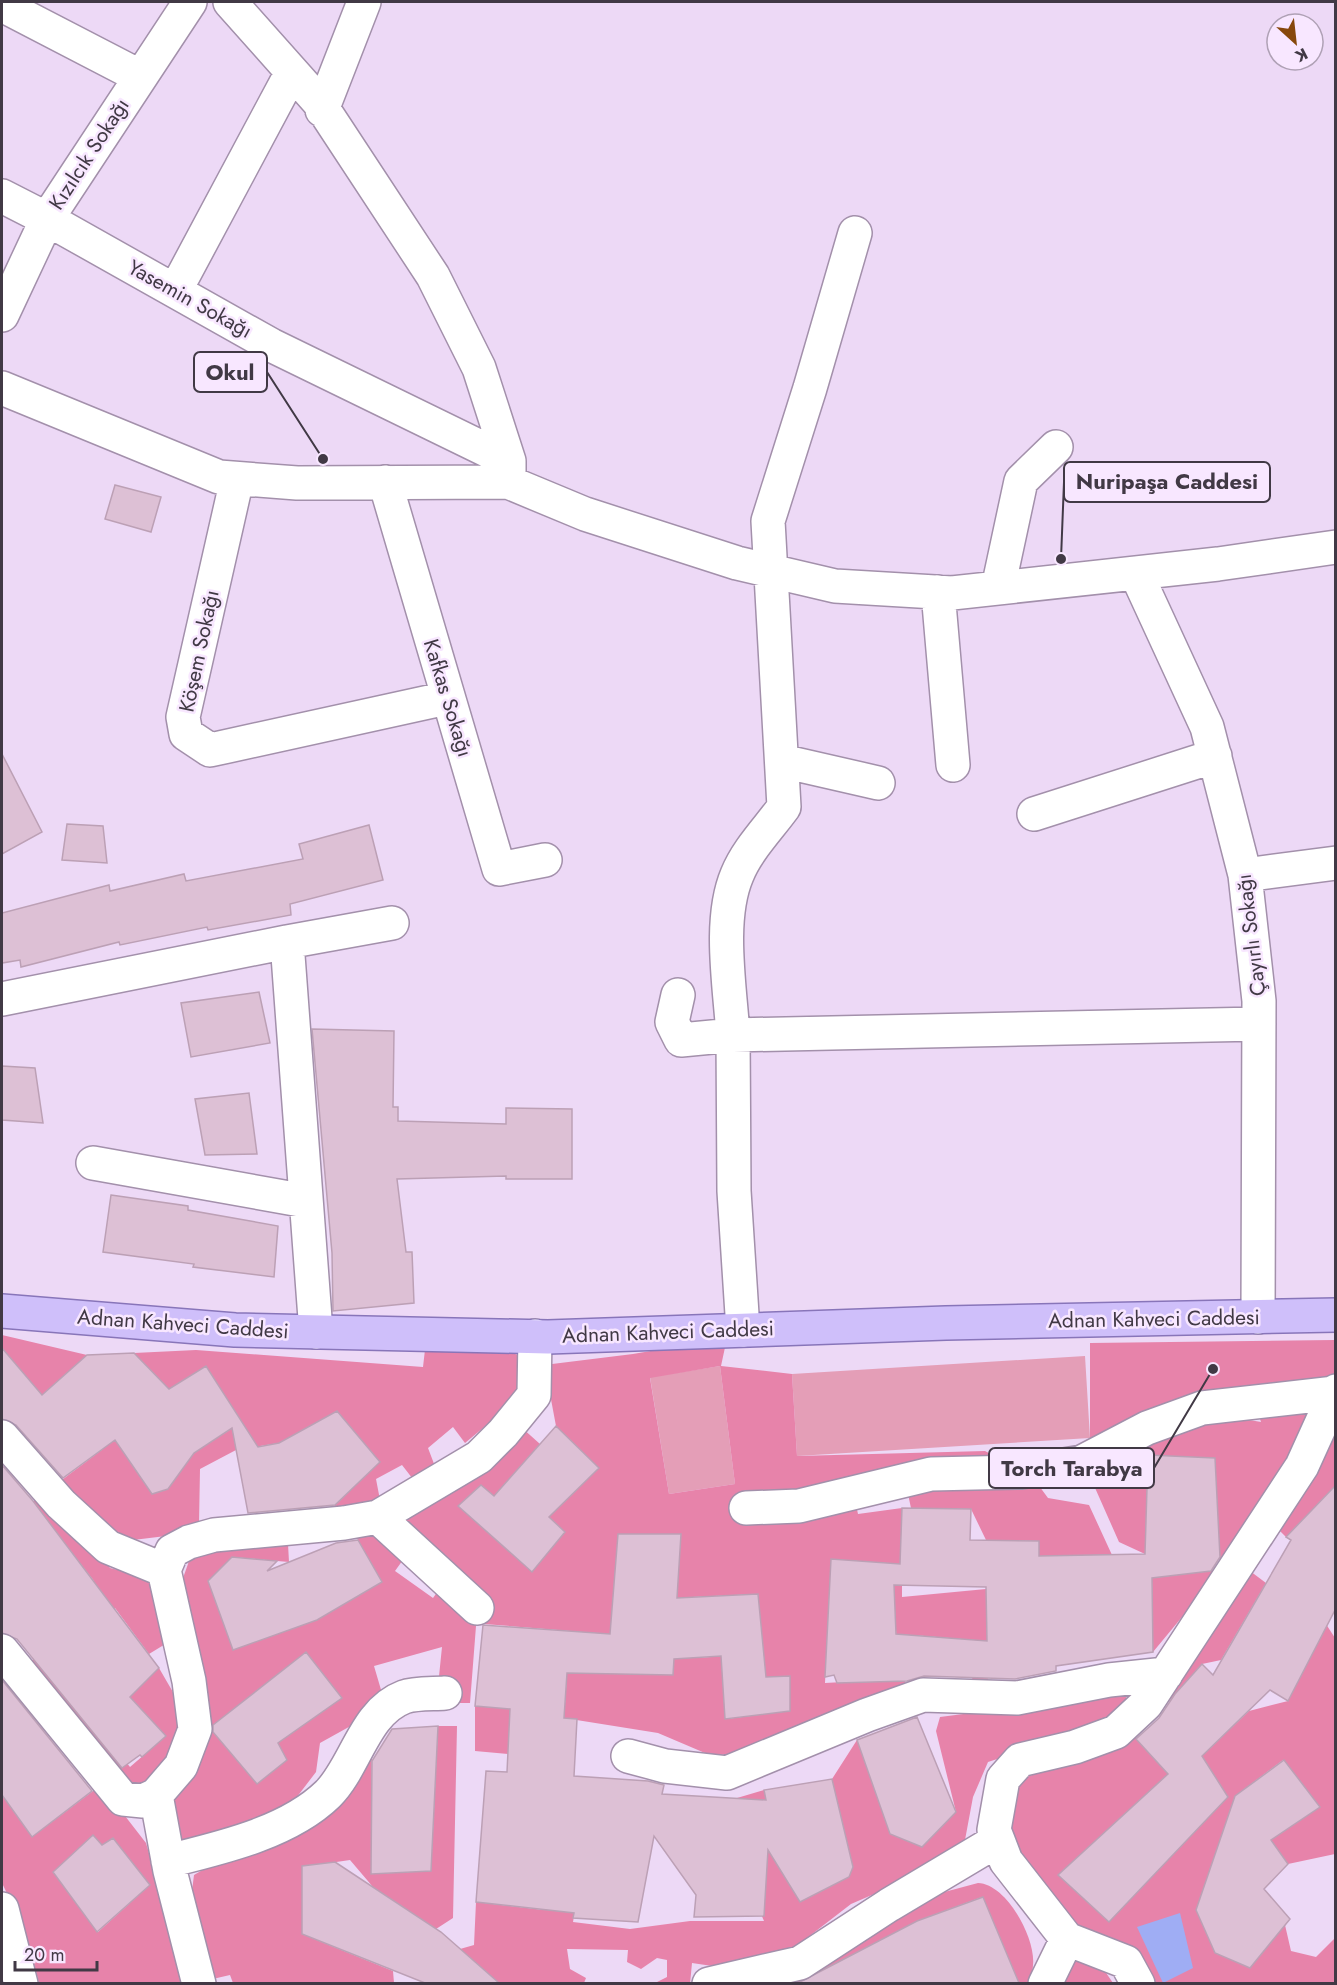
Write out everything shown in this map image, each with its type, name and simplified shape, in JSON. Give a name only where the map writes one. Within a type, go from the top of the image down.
[{"type":"main road","name":"Adnan Kahveci Caddesi","points":[[2,1311],[235,1330],[535,1336],[1335,1315]]},
{"type":"street","name":"Kızılcık Sokağı","points":[[2,315],[47,219],[139,76],[190,2]]},
{"type":"street","points":[[2,388],[219,477],[297,483],[385,482],[509,471],[479,368],[433,276],[322,110],[292,72],[230,2]]},
{"type":"street","points":[[322,110],[364,2]]},
{"type":"street","points":[[2,5],[139,76]]},
{"type":"street","points":[[175,291],[292,72]]},
{"type":"street","name":"Yasemin Sokağı","points":[[2,196],[271,345],[509,471],[585,514],[737,563],[835,586],[938,592],[1136,573],[1335,547]]},
{"type":"street","points":[[743,1330],[734,1191],[733,1035],[728,933],[730,896],[745,859],[784,807],[768,521],[855,233]]},
{"type":"street","points":[[998,588],[1021,481],[1056,447]]},
{"type":"street","name":"Köşem Sokağı","points":[[237,479],[183,717],[186,734],[210,750],[447,698]]},
{"type":"street","name":"Kafkas Sokağı","points":[[385,482],[447,698],[500,869],[545,860]]},
{"type":"street","name":"Çayırlı Sokağı","points":[[1136,573],[1207,727],[1245,875],[1259,1000],[1258,1317]]},
{"type":"street","points":[[938,592],[952,765]]},
{"type":"street","points":[[1034,814],[1215,756]]},
{"type":"street","points":[[782,761],[878,783]]},
{"type":"street","points":[[1245,875],[1335,863]]},
{"type":"street","points":[[2,999],[392,923]]},
{"type":"street","points":[[287,942],[316,1332]]},
{"type":"street","points":[[678,995],[672,1022],[681,1040],[733,1035],[1259,1024]]},
{"type":"street","points":[[93,1163],[306,1201]]},
{"type":"street","points":[[2,1651],[123,1799],[142,1801],[156,1795],[181,1766],[195,1729],[189,1681],[164,1570],[171,1551],[189,1542],[214,1535],[344,1523],[378,1517],[479,1457],[503,1433],[534,1395],[535,1336]]},
{"type":"street","points":[[746,1508],[799,1506],[931,1474],[1021,1472],[1082,1462],[1147,1428],[1202,1408],[1335,1392]]},
{"type":"street","points":[[1138,1983],[1126,1962],[1067,1939],[1006,1861],[994,1830],[998,1796],[1003,1779],[1020,1760],[1075,1747],[1116,1732],[1146,1704],[1302,1466],[1335,1392]]},
{"type":"street","points":[[2,1437],[61,1504],[108,1547],[164,1570]]},
{"type":"street","points":[[378,1517],[477,1608]]},
{"type":"street","points":[[628,1756],[664,1766],[727,1773],[867,1715],[923,1695],[1017,1698],[1109,1680],[1166,1674]]},
{"type":"street","points":[[168,1861],[233,1845],[300,1815],[329,1793],[381,1712],[404,1697],[445,1693]]},
{"type":"street","points":[[156,1795],[168,1861],[199,1983]]},
{"type":"street","points":[[709,1983],[800,1963],[889,1905],[998,1840]]},
{"type":"street","points":[[2,1909],[6,1944],[21,1983]]},
{"type":"street","points":[[1045,1983],[1067,1939]]},
{"type":"shaded area","points":[[2,1335],[87,1355],[42,1395],[2,1349]]},
{"type":"shaded area","points":[[727,1338],[721,1366],[792,1374],[797,1456],[985,1451],[1031,1475],[1048,1498],[1089,1505],[1112,1555],[1039,1557],[1039,1541],[986,1540],[971,1509],[911,1508],[906,1485],[850,1478],[858,1514],[902,1508],[902,1597],[986,1589],[988,1685],[972,1684],[974,1640],[912,1635],[904,1689],[747,1752],[712,1756],[658,1733],[564,1718],[570,1631],[484,1624],[470,1588],[454,1563],[401,1522],[431,1495],[495,1418],[465,1443],[453,1427],[428,1448],[436,1469],[416,1483],[402,1465],[376,1479],[380,1500],[327,1513],[380,1462],[337,1411],[279,1443],[236,1450],[200,1469],[199,1524],[166,1536],[133,1540],[82,1525],[110,1568],[162,1581],[167,1643],[149,1654],[115,1608],[47,1665],[130,1767],[166,1736],[130,1697],[159,1668],[181,1706],[174,1750],[165,1774],[132,1792],[28,1663],[63,1639],[94,1581],[52,1527],[2,1564],[2,1525],[103,1449],[160,1395],[152,1494],[168,1489],[194,1453],[242,1422],[206,1367],[169,1389],[134,1353],[196,1350],[423,1367],[426,1341],[476,1339],[544,1365],[633,1354]],"holes":[[[720,1366],[735,1484],[669,1494],[650,1378]],[[550,1394],[556,1426],[599,1468],[549,1517],[565,1532],[532,1571],[458,1506],[481,1485],[494,1496],[540,1444],[521,1427]],[[618,1534],[680,1535],[607,1673]],[[831,1559],[892,1564],[899,1679],[825,1683]],[[758,1594],[763,1654],[693,1658],[693,1597]],[[790,1676],[790,1711],[726,1719]]]},
{"type":"shaded area","points":[[1335,1340],[1335,1486],[1286,1537],[1276,1527],[1234,1559],[1266,1583],[1221,1660],[1202,1664],[1136,1738],[1196,1805],[1202,1756],[1249,1711],[1288,1701],[1309,1659],[1324,1621],[1335,1638],[1335,1854],[1288,1864],[1271,1840],[1320,1807],[1283,1760],[1235,1796],[1196,1910],[1215,1953],[1250,1968],[1285,1925],[1291,1951],[1316,1957],[1335,1938],[1335,1983],[1135,1983],[1002,1870],[1007,1784],[1135,1738],[1127,1732],[1201,1632],[1182,1617],[1153,1652],[1152,1578],[1220,1570],[1215,1458],[1148,1456],[1145,1554],[1119,1542],[1088,1472],[1214,1414],[1261,1422],[1253,1397],[1197,1398],[1090,1438],[1090,1343]],"holes":[[[1145,1796],[1109,1922],[1058,1875]]]},
{"type":"shaded area","points":[[1085,1356],[1090,1438],[797,1456],[792,1374]]},
{"type":"shaded area","points":[[720,1366],[735,1484],[669,1494],[650,1377]]},
{"type":"shaded area","points":[[367,1527],[410,1550],[395,1571],[433,1598],[449,1576],[467,1590],[476,1626],[470,1703],[460,1703],[456,1687],[438,1686],[442,1647],[374,1666],[384,1700],[356,1723],[320,1743],[316,1772],[290,1806],[198,1847],[175,1836],[168,1814],[203,1682],[183,1578],[194,1547],[288,1544],[289,1562],[232,1557],[208,1581],[382,1582],[355,1535]],"holes":[[[306,1652],[278,1743],[286,1760],[257,1784],[210,1728]]]},
{"type":"shaded area","points":[[1126,1693],[1127,1707],[1096,1731],[988,1762],[973,1797],[962,1856],[851,1904],[794,1948],[719,1967],[692,1963],[690,1984],[655,1983],[667,1977],[667,1960],[657,1958],[641,1969],[627,1962],[628,1950],[567,1949],[570,1969],[586,1978],[584,1983],[499,1983],[460,1949],[474,1945],[476,1902],[544,1910],[561,1776],[598,1778],[573,1922],[630,1929],[690,1921],[764,1921],[749,1886],[737,1798],[764,1790],[789,1884],[800,1902],[849,1877],[853,1867],[832,1779],[857,1740],[890,1834],[922,1847],[956,1812],[936,1731],[940,1717]]},
{"type":"shaded area","points":[[475,1706],[510,1709],[508,1754],[475,1751]]},
{"type":"shaded area","points":[[438,1726],[457,1726],[453,1918],[436,1929],[373,1887],[350,1860],[302,1867],[302,1934],[393,1971],[394,1983],[233,1983],[230,1975],[204,1981],[188,1923],[194,1875],[305,1810],[372,1730],[371,1874],[431,1871]]},
{"type":"shaded area","points":[[101,1785],[146,1843],[187,1984],[39,1983],[25,1931],[2,1883],[2,1795],[32,1837]],"holes":[[[93,1836],[102,1845],[113,1838],[150,1885],[98,1932],[54,1872]]]},
{"type":"shaded area","points":[[978,1883],[989,1886],[999,1893],[1018,1915],[1025,1928],[1033,1954],[1028,1983],[1019,1983],[982,1897],[917,1921],[943,1983],[909,1983],[884,1939],[803,1983],[782,1984],[922,1898]]},
{"type":"shaded area","points":[[1066,1951],[1100,1964],[1113,1983],[1046,1984]]},
{"type":"water","points":[[1180,1913],[1193,1968],[1163,1983],[1137,1927]]},
{"type":"building","points":[[115,485],[161,497],[151,532],[105,519]]},
{"type":"building","points":[[2,754],[42,832],[2,854]]},
{"type":"building","points":[[67,824],[103,826],[107,863],[62,860]]},
{"type":"building","points":[[369,825],[383,880],[290,904],[291,915],[208,930],[207,927],[120,945],[119,942],[21,967],[20,960],[2,963],[2,913],[109,885],[110,891],[184,874],[186,881],[303,859],[299,844]]},
{"type":"building","points":[[259,992],[270,1043],[191,1057],[181,1003]]},
{"type":"building","points":[[312,1029],[394,1031],[393,1107],[398,1107],[398,1121],[506,1124],[506,1108],[572,1109],[572,1179],[506,1179],[506,1176],[397,1179],[406,1252],[412,1252],[414,1303],[333,1311],[332,1253]]},
{"type":"building","points":[[2,1066],[35,1068],[43,1123],[2,1120]]},
{"type":"building","points":[[249,1093],[257,1154],[205,1155],[195,1099]]},
{"type":"building","points":[[111,1195],[188,1206],[188,1210],[278,1226],[274,1277],[193,1267],[194,1264],[103,1252]]},
{"type":"building","points":[[2,1348],[42,1395],[87,1355],[134,1353],[169,1389],[206,1366],[258,1447],[279,1443],[337,1411],[380,1462],[335,1505],[248,1513],[232,1428],[194,1453],[168,1489],[152,1494],[115,1440],[63,1478],[16,1425],[2,1419]]},
{"type":"building","points":[[556,1426],[599,1468],[549,1517],[565,1532],[532,1572],[458,1506],[481,1485],[494,1496]]},
{"type":"building","points":[[1148,1455],[1215,1458],[1220,1557],[1211,1571],[1152,1578],[1153,1652],[1056,1666],[1056,1671],[1015,1679],[924,1676],[907,1681],[837,1683],[834,1675],[825,1677],[831,1559],[900,1564],[902,1508],[971,1509],[970,1540],[1039,1541],[1039,1556],[1145,1554]],"holes":[[[894,1585],[986,1587],[987,1641],[896,1634]]]},
{"type":"building","points":[[2,1465],[33,1501],[159,1668],[130,1697],[166,1736],[142,1757],[140,1755],[122,1768],[17,1639],[2,1633]]},
{"type":"building","points":[[1335,1486],[1335,1610],[1288,1701],[1270,1690],[1202,1756],[1228,1797],[1109,1922],[1058,1875],[1168,1774],[1136,1739],[1159,1718],[1175,1694],[1202,1664],[1213,1675],[1291,1540],[1286,1537]]},
{"type":"building","points":[[618,1534],[681,1534],[677,1598],[758,1594],[766,1677],[790,1676],[790,1711],[725,1719],[721,1656],[674,1659],[673,1675],[567,1673],[564,1718],[577,1719],[574,1776],[648,1781],[664,1785],[662,1794],[766,1800],[764,1790],[832,1779],[853,1867],[849,1877],[800,1902],[768,1850],[764,1916],[694,1917],[696,1895],[654,1836],[638,1922],[573,1918],[574,1913],[476,1902],[486,1771],[507,1772],[510,1709],[475,1706],[483,1625],[610,1634]]},
{"type":"building","points":[[358,1540],[382,1582],[317,1620],[233,1650],[208,1581],[232,1557],[277,1561],[267,1571],[336,1543]]},
{"type":"building","points":[[306,1652],[342,1698],[278,1743],[287,1760],[257,1784],[213,1732],[213,1725]]},
{"type":"building","points":[[2,1680],[92,1791],[32,1837],[2,1795]]},
{"type":"building","points":[[917,1717],[956,1812],[922,1847],[890,1834],[857,1740]]},
{"type":"building","points":[[438,1726],[431,1871],[371,1874],[372,1761],[392,1729]]},
{"type":"building","points":[[1284,1760],[1320,1807],[1271,1840],[1288,1864],[1264,1889],[1290,1919],[1250,1968],[1215,1953],[1196,1910],[1235,1796]]},
{"type":"building","points":[[93,1835],[102,1845],[113,1838],[150,1885],[97,1932],[53,1872]]},
{"type":"building","points":[[335,1862],[441,1932],[499,1983],[425,1983],[302,1934],[302,1866]]},
{"type":"building","points":[[983,1897],[1019,1983],[798,1983],[917,1921]]},
{"type":"place","name":"Okul","points":[[323,459]]},
{"type":"place","name":"Nuripaşa Caddesi","points":[[1061,559]]},
{"type":"place","name":"Torch Tarabya","points":[[1213,1369]]}]
